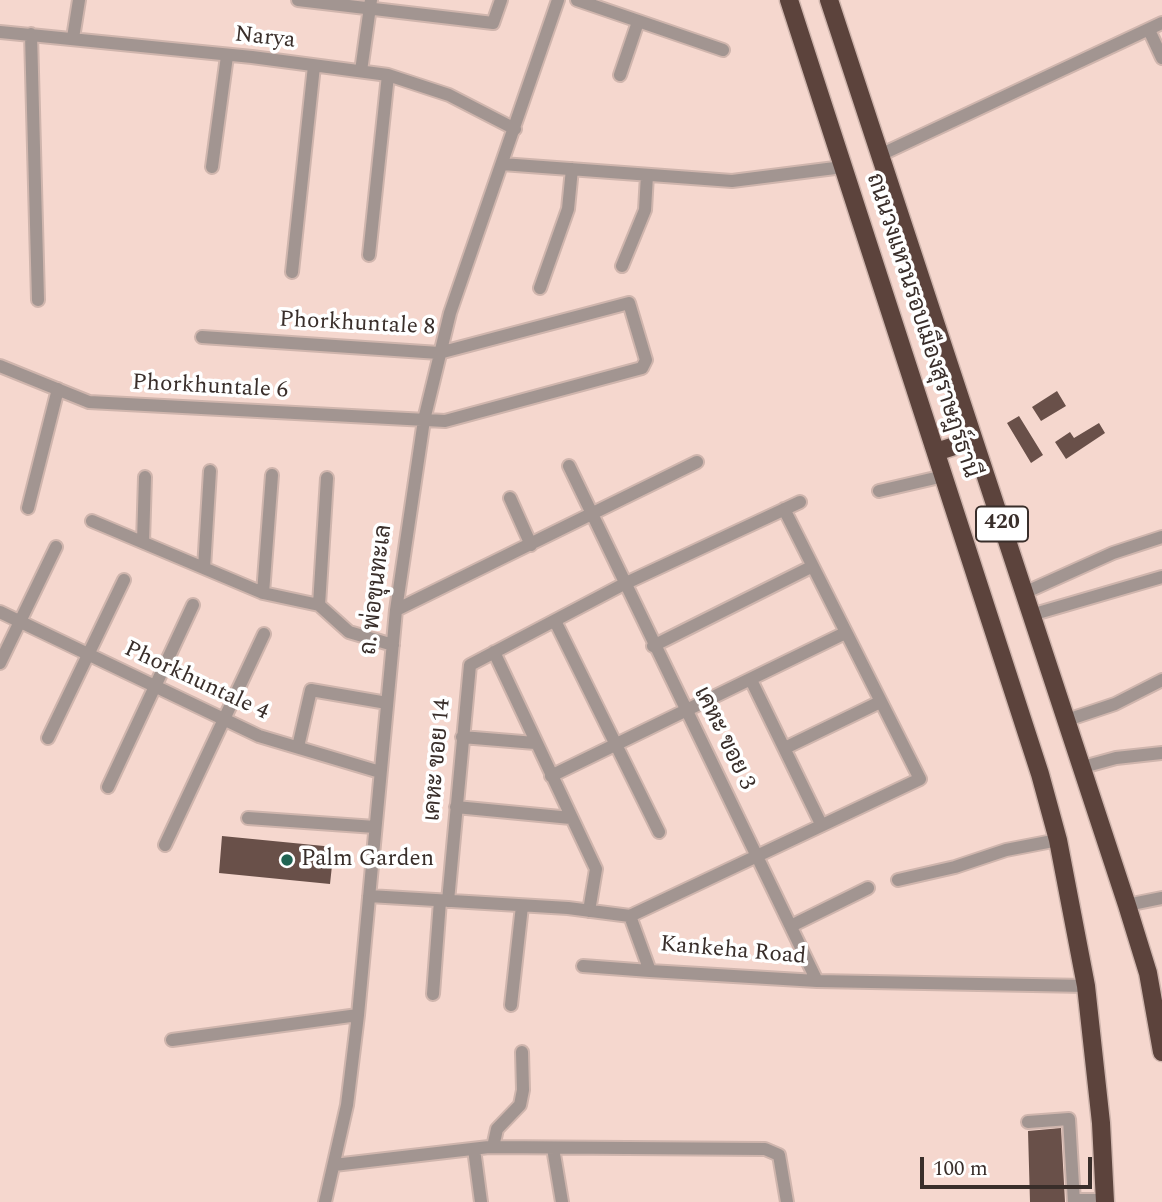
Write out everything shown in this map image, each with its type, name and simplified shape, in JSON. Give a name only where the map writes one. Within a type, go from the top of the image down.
[{"type":"highway","name":"ถนนวงแหวนรอบเมืองสุราษฎร์ธานี","points":[[789,0],[1040,774],[1058,840],[1086,986],[1101,1123],[1105,1201]]},
{"type":"highway","name":"ถนนวงแหวนรอบเมืองสุราษฎร์ธานี","points":[[829,0],[1127,905],[1147,973],[1162,1052]]},
{"type":"highway","points":[[936,452],[973,440]]},
{"type":"street","points":[[73,38],[79,0]]},
{"type":"street","points":[[298,0],[370,5],[493,23],[501,0]]},
{"type":"street","name":"ถ. พ่อขุนทะเล","points":[[325,1202],[347,1105],[396,610],[424,420],[439,353],[558,0]]},
{"type":"street","points":[[577,0],[723,50]]},
{"type":"street","points":[[361,71],[370,5]]},
{"type":"street","points":[[620,75],[638,22]]},
{"type":"street","points":[[880,155],[1162,23]]},
{"type":"street","points":[[1149,30],[1162,58]]},
{"type":"street","name":"Narya","points":[[0,32],[388,75],[449,95],[514,129]]},
{"type":"street","points":[[31,34],[38,300]]},
{"type":"street","points":[[212,167],[227,56]]},
{"type":"street","points":[[292,272],[314,66]]},
{"type":"street","points":[[369,255],[388,75]]},
{"type":"street","points":[[502,164],[732,181],[843,167]]},
{"type":"street","points":[[540,288],[568,209],[572,169]]},
{"type":"street","points":[[622,266],[645,209],[648,175]]},
{"type":"street","name":"Phorkhuntale 8","points":[[202,337],[439,353],[629,303]]},
{"type":"street","name":"Phorkhuntale 6","points":[[0,366],[89,402],[445,421],[642,368],[646,360],[629,303]]},
{"type":"street","points":[[28,509],[58,389]]},
{"type":"street","points":[[396,610],[591,517],[697,462]]},
{"type":"street","name":"เคหะ ขอย 3","points":[[569,467],[653,646],[817,981]]},
{"type":"street","points":[[204,568],[209,471]]},
{"type":"street","points":[[263,593],[272,475]]},
{"type":"street","points":[[879,491],[944,476]]},
{"type":"street","points":[[143,542],[145,477]]},
{"type":"street","points":[[319,605],[327,478]]},
{"type":"street","points":[[510,498],[531,545]]},
{"type":"street","points":[[589,911],[596,869],[494,653],[624,584],[800,502]]},
{"type":"street","points":[[369,896],[522,905],[630,916],[920,779],[784,509]]},
{"type":"street","points":[[92,521],[263,593],[319,605],[349,632],[393,645]]},
{"type":"street","points":[[1024,593],[1113,553],[1162,537]]},
{"type":"street","points":[[0,663],[56,547]]},
{"type":"street","points":[[653,646],[811,567]]},
{"type":"street","points":[[1031,615],[1162,577]]},
{"type":"street","points":[[48,738],[124,580]]},
{"type":"street","points":[[108,787],[193,606]]},
{"type":"street","name":"Phorkhuntale 4","points":[[0,612],[224,720],[298,747],[380,772]]},
{"type":"street","points":[[555,621],[659,832]]},
{"type":"street","points":[[551,776],[845,633]]},
{"type":"street","points":[[165,845],[264,634]]},
{"type":"street","name":"เคหะ ขอย 14","points":[[433,994],[470,665],[494,653]]},
{"type":"street","points":[[751,680],[821,824]]},
{"type":"street","points":[[1067,719],[1115,704],[1162,680]]},
{"type":"street","points":[[298,747],[311,690],[387,703]]},
{"type":"street","points":[[785,748],[880,702]]},
{"type":"street","points":[[462,737],[535,743]]},
{"type":"street","points":[[1083,767],[1116,758],[1162,753]]},
{"type":"street","points":[[456,807],[571,818]]},
{"type":"street","points":[[248,818],[375,827]]},
{"type":"street","points":[[898,880],[956,867],[1006,850],[1058,840]]},
{"type":"street","points":[[791,926],[868,887]]},
{"type":"street","points":[[1127,905],[1162,898]]},
{"type":"street","points":[[511,1005],[522,905]]},
{"type":"street","name":"Kankeha Road","points":[[630,916],[650,971],[817,981],[1086,986]]},
{"type":"street","points":[[583,966],[650,971]]},
{"type":"street","points":[[172,1040],[358,1015]]},
{"type":"street","points":[[493,1147],[502,1122],[520,1105],[523,1090],[522,1052]]},
{"type":"street","points":[[1028,1122],[1069,1119],[1074,1201],[1105,1201]]},
{"type":"street","points":[[334,1165],[493,1147],[765,1149],[779,1155],[787,1202]]},
{"type":"street","points":[[553,1148],[562,1202]]},
{"type":"street","points":[[474,1149],[481,1202]]},
{"type":"building","points":[[1057,391],[1066,406],[1041,421],[1032,407]]},
{"type":"building","points":[[1019,416],[1043,455],[1031,463],[1007,423]]},
{"type":"building","points":[[1099,423],[1105,433],[1066,459],[1055,442],[1070,432],[1074,438]]},
{"type":"building","name":"Palm Garden","points":[[222,836],[334,847],[330,884],[219,873]]},
{"type":"building","points":[[1061,1128],[1065,1202],[1030,1202],[1028,1131]]},
{"type":"place","name":"Palm Garden","points":[[287,860]]}]
